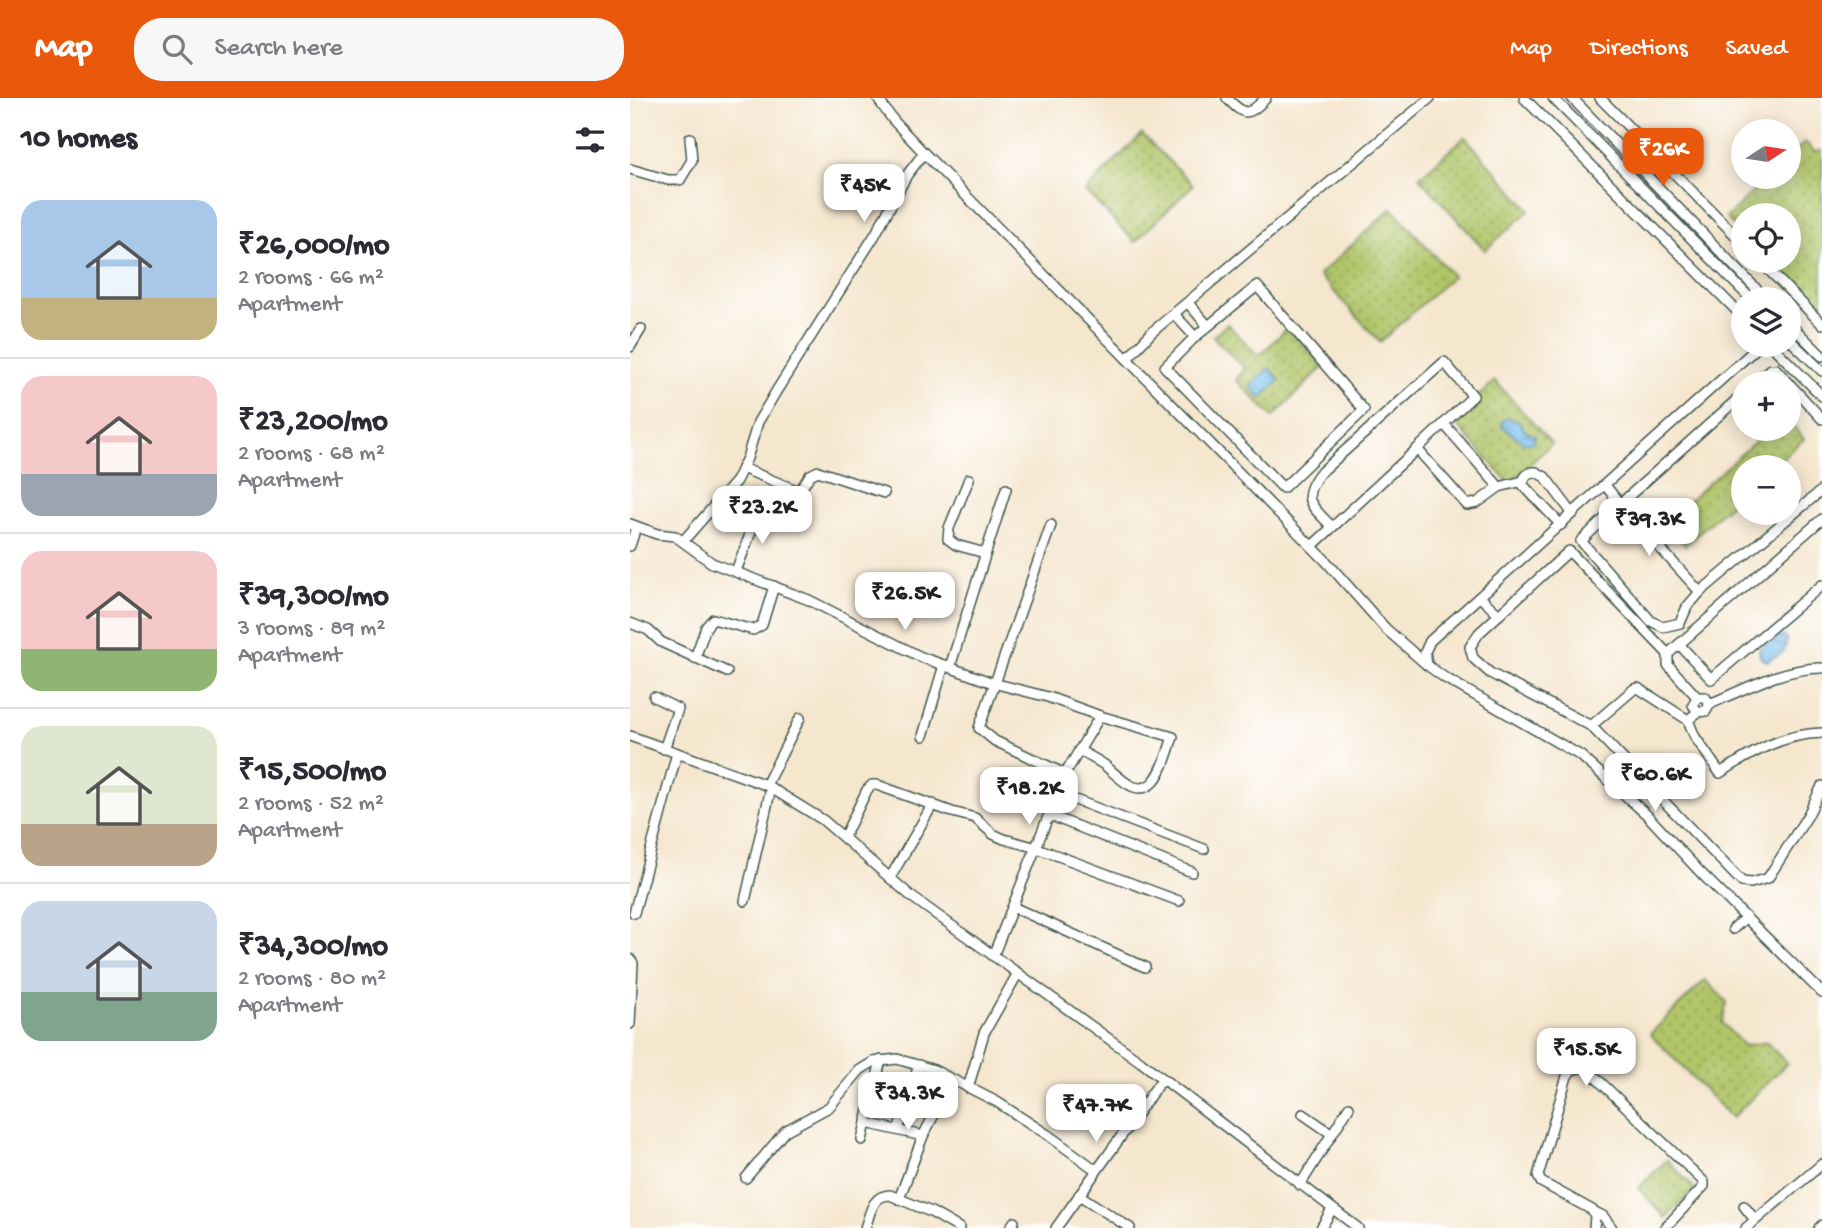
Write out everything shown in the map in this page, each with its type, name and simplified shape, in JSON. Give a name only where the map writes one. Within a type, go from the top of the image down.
[{"type":"street","points":[[877,98],[893,120],[924,153],[1312,546],[1386,629],[1445,678],[1581,756],[1646,814],[1822,993]]},
{"type":"street","points":[[1227,98],[1240,111],[1247,112],[1253,111],[1266,98]]},
{"type":"street","points":[[1127,359],[1152,332],[1430,98]]},
{"type":"street","points":[[1524,98],[1731,305]]},
{"type":"street","points":[[1553,98],[1739,287]]},
{"type":"street","points":[[1572,98],[1754,287]]},
{"type":"street","points":[[1600,98],[1731,231]]},
{"type":"street","points":[[630,169],[668,180],[680,180],[692,160],[690,138]]},
{"type":"street","points":[[684,540],[736,481],[758,422],[875,235],[907,175],[924,153]]},
{"type":"street","points":[[1772,273],[1822,324]]},
{"type":"street","points":[[1257,286],[1364,410],[1283,488],[1165,367],[1195,337],[1257,286]]},
{"type":"street","points":[[1188,303],[1208,326]]},
{"type":"street","points":[[1174,314],[1195,337]]},
{"type":"street","points":[[630,347],[641,329]]},
{"type":"street","points":[[1801,335],[1822,356]]},
{"type":"street","points":[[1801,351],[1822,371]]},
{"type":"street","points":[[1427,665],[1425,652],[1430,641],[1747,357]]},
{"type":"street","points":[[1783,357],[1822,396]]},
{"type":"street","points":[[1312,546],[1473,396],[1444,362],[1319,474],[1308,492],[1308,500],[1332,527]]},
{"type":"street","points":[[1801,396],[1822,418]]},
{"type":"street","points":[[1731,405],[1581,541],[1651,621],[1663,627],[1680,622],[1687,607],[1700,592],[1822,490]]},
{"type":"street","points":[[1444,424],[1499,487]]},
{"type":"street","points":[[1417,449],[1467,505],[1476,503],[1499,487],[1523,481],[1533,471],[1540,473],[1573,514]]},
{"type":"street","points":[[743,468],[796,489],[801,489],[810,475],[818,471],[884,493]]},
{"type":"street","points":[[969,479],[949,528],[948,539],[956,545],[985,553]]},
{"type":"street","points":[[1523,481],[1526,490],[1561,525]]},
{"type":"street","points":[[1605,485],[1700,592]]},
{"type":"street","points":[[923,736],[1006,489]]},
{"type":"street","points":[[736,571],[759,511]]},
{"type":"street","points":[[1668,654],[1822,519]]},
{"type":"street","points":[[1051,525],[979,726],[981,731],[995,741],[1065,774]]},
{"type":"street","points":[[630,545],[633,526],[675,536],[712,562],[809,600],[921,657],[993,683],[1173,737],[1155,780],[1147,787],[1132,787],[1102,763],[1079,750]]},
{"type":"street","points":[[1710,704],[1705,697],[1697,697],[1668,664],[1668,654],[1569,551],[1479,633],[1470,647],[1473,658],[1490,673],[1591,726],[1742,882],[1751,883],[1768,878],[1821,793]]},
{"type":"street","points":[[1679,644],[1711,679],[1822,585]]},
{"type":"street","points":[[695,658],[706,626],[713,620],[753,630],[759,628],[774,586]]},
{"type":"street","points":[[1480,597],[1499,615]]},
{"type":"street","points":[[630,623],[648,630],[661,642],[727,672]]},
{"type":"street","points":[[1688,720],[1698,712],[1706,711],[1710,704],[1773,678],[1822,668]]},
{"type":"street","points":[[1591,726],[1633,689],[1638,688],[1688,720],[1695,737],[1720,773],[1762,747],[1806,733],[1822,733]]},
{"type":"street","points":[[653,697],[678,709],[664,749]]},
{"type":"street","points":[[1697,697],[1693,705],[1698,712]]},
{"type":"street","points":[[993,956],[1065,774],[1100,716]]},
{"type":"street","points":[[745,901],[769,786],[800,718]]},
{"type":"street","points":[[630,736],[769,786],[823,820],[912,897],[1162,1079],[1358,1228]]},
{"type":"street","points":[[634,913],[677,753]]},
{"type":"street","points":[[844,837],[862,798],[872,785],[885,787],[975,818],[993,834],[1004,839],[1037,848],[1179,901]]},
{"type":"street","points":[[1057,793],[1204,849]]},
{"type":"street","points":[[890,878],[933,804]]},
{"type":"street","points":[[1049,815],[1192,872]]},
{"type":"street","points":[[1013,907],[1145,967]]},
{"type":"street","points":[[1733,929],[1746,917]]},
{"type":"street","points":[[630,959],[633,963],[630,1024]]},
{"type":"street","points":[[968,1088],[984,1033],[1018,973]]},
{"type":"street","points":[[746,1178],[785,1131],[829,1107],[860,1070],[881,1060],[897,1059],[919,1065],[997,1102],[1096,1170]]},
{"type":"street","points":[[862,1140],[881,1060]]},
{"type":"street","points":[[898,1130],[919,1065]]},
{"type":"street","points":[[1612,1228],[1603,1216],[1541,1182],[1538,1176],[1567,1076],[1572,1070],[1581,1067],[1589,1071],[1704,1182],[1704,1186],[1665,1228]]},
{"type":"street","points":[[1058,1227],[1162,1079]]},
{"type":"street","points":[[899,1199],[923,1136],[952,1080]]},
{"type":"street","points":[[1300,1185],[1349,1107]]},
{"type":"street","points":[[1303,1114],[1332,1134]]},
{"type":"street","points":[[866,1123],[923,1136]]},
{"type":"street","points":[[1745,1228],[1822,1164]]},
{"type":"street","points":[[865,1228],[878,1197],[890,1195],[931,1212],[959,1228]]},
{"type":"street","points":[[1079,1195],[1130,1228]]},
{"type":"street","points":[[1744,1206],[1755,1220]]},
{"type":"street","points":[[1321,1228],[1332,1209]]},
{"type":"street","points":[[1592,1210],[1595,1216],[1594,1228]]},
{"type":"green space","points":[[1142,134],[1193,185],[1135,242],[1085,191]]},
{"type":"green space","points":[[1465,137],[1530,210],[1485,250],[1419,177]]},
{"type":"green space","points":[[1805,142],[1815,152],[1822,150],[1822,314],[1801,293],[1801,287],[1795,287],[1781,273],[1801,273],[1801,203],[1741,203],[1756,189],[1801,189],[1801,146]]},
{"type":"green space","points":[[1392,208],[1453,276],[1380,342],[1319,275]]},
{"type":"green space","points":[[1227,324],[1259,356],[1287,328],[1324,366],[1273,417],[1236,380],[1245,369],[1213,337]]},
{"type":"green space","points":[[1495,381],[1552,444],[1509,483],[1452,420]]},
{"type":"green space","points":[[1801,435],[1804,439],[1786,455],[1740,455],[1756,441],[1801,441]]},
{"type":"green space","points":[[1731,463],[1731,504],[1685,545],[1665,522]]},
{"type":"green space","points":[[1705,980],[1727,1002],[1722,1023],[1744,1046],[1766,1042],[1787,1063],[1732,1118],[1650,1034]]},
{"type":"green space","points":[[1667,1160],[1695,1189],[1666,1218],[1638,1188]]},
{"type":"water","points":[[1269,368],[1280,380],[1261,398],[1250,387]]},
{"type":"water","points":[[1507,418],[1519,421],[1524,430],[1535,436],[1533,443],[1524,443],[1502,426],[1503,420]]},
{"type":"water","points":[[1784,636],[1787,639],[1782,653],[1767,661],[1761,658],[1759,649]]}]
